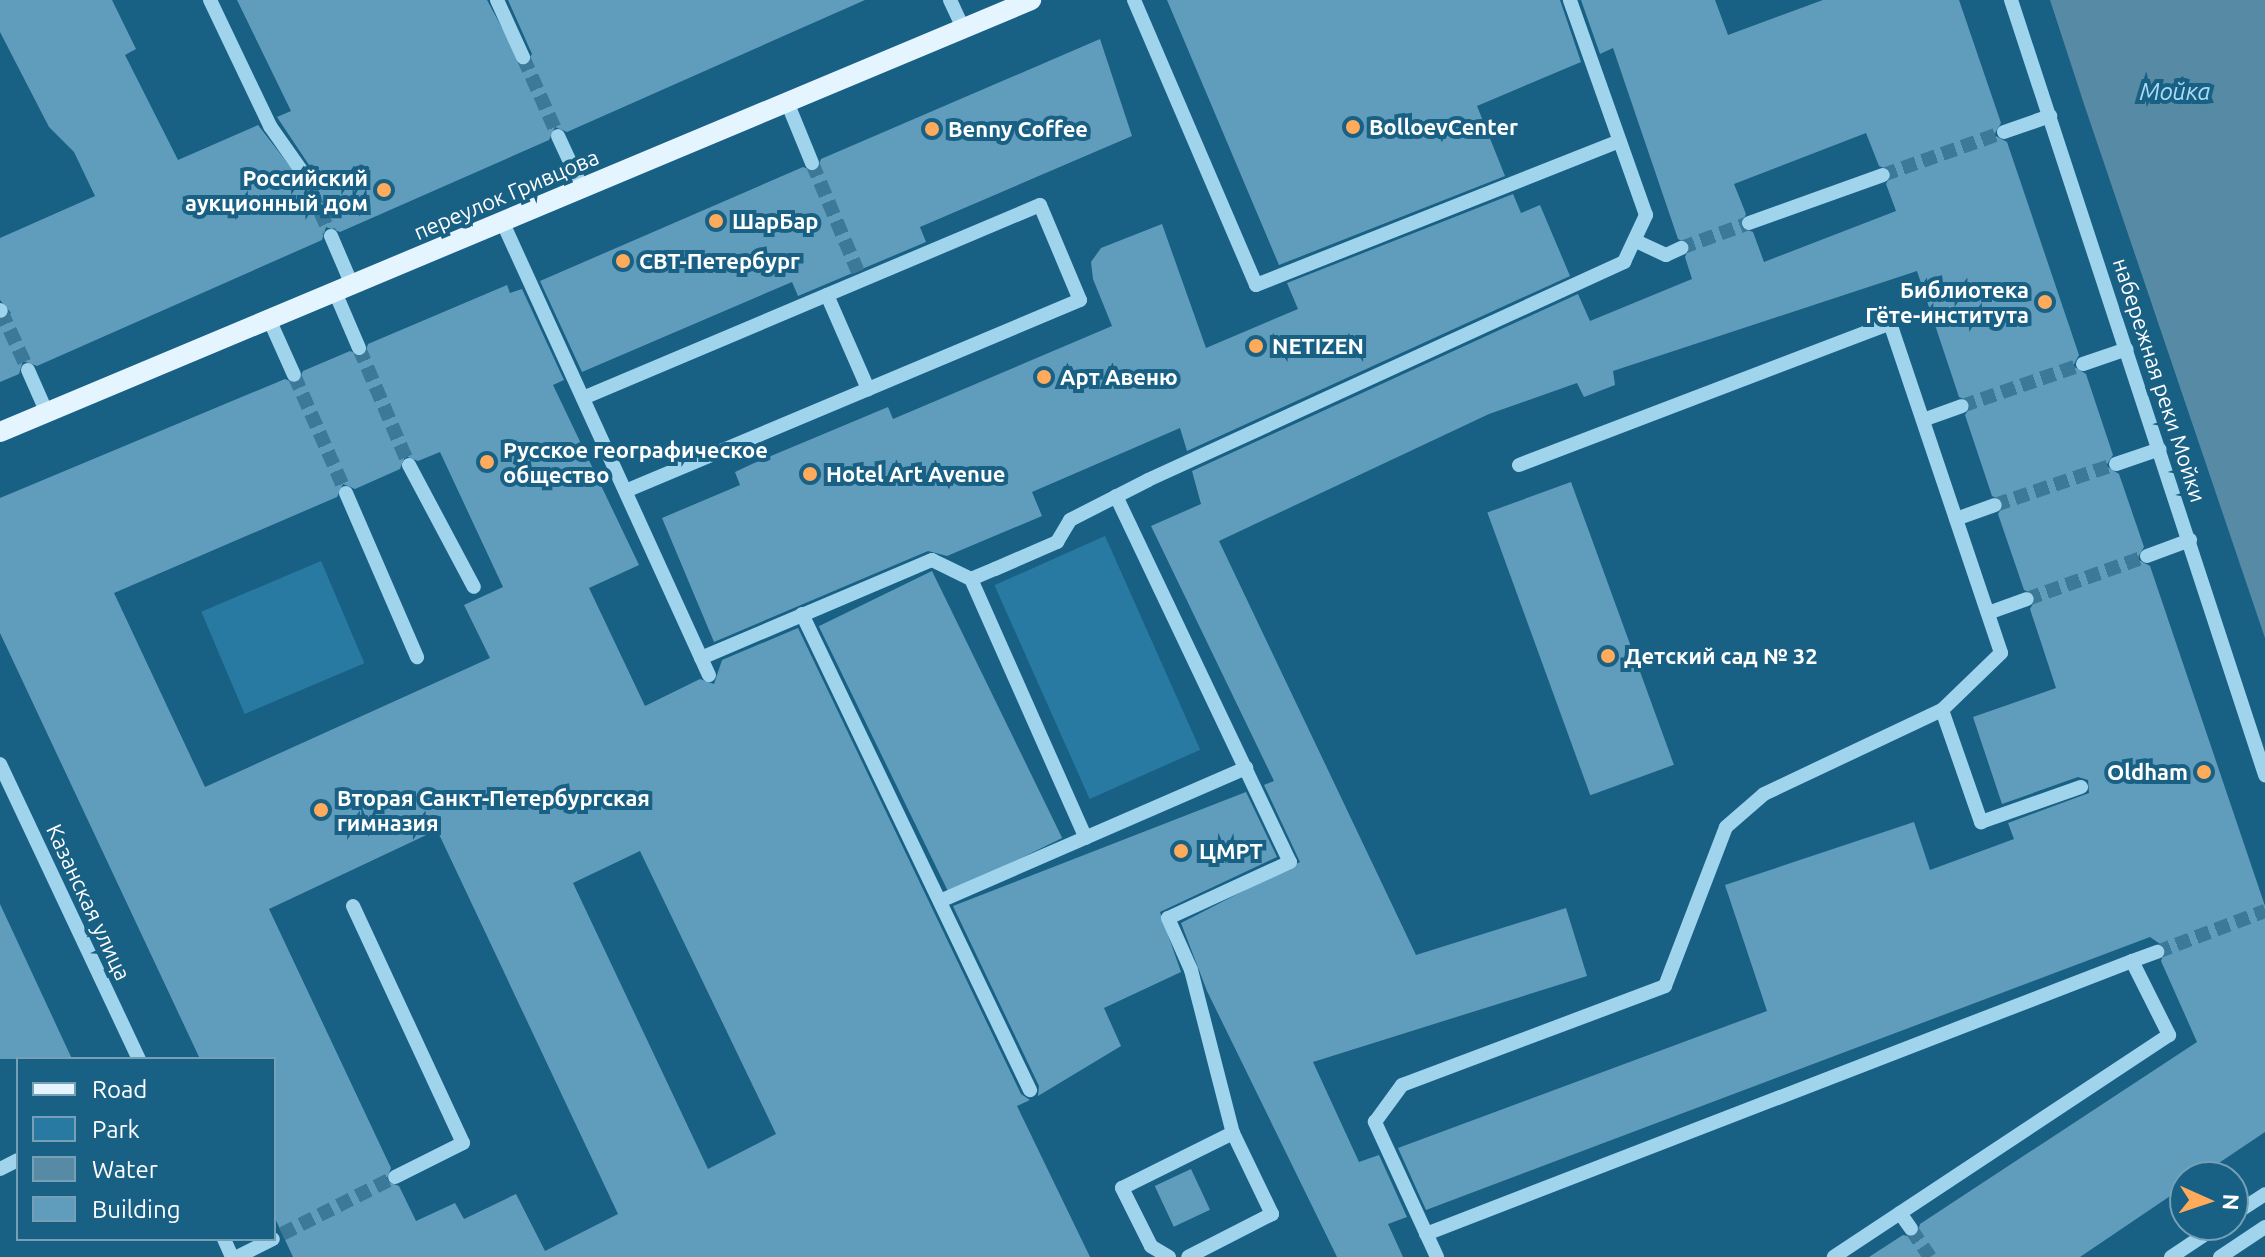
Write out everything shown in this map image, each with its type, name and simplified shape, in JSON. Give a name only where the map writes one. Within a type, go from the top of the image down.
[{"type":"main road","name":"переулок Гривцова","points":[[0,432],[1031,0]]},
{"type":"street","points":[[210,0],[270,126],[303,173]]},
{"type":"street","points":[[497,0],[523,57]]},
{"type":"street","points":[[950,0],[963,28]]},
{"type":"street","points":[[1134,0],[1256,285],[1620,141]]},
{"type":"street","points":[[971,579],[1057,542],[1070,520],[1116,496],[1624,262],[1638,242],[1646,215],[1570,0]]},
{"type":"street","name":"набережная реки Мойки","points":[[2011,0],[2265,775]]},
{"type":"street","points":[[787,102],[812,163]]},
{"type":"street","points":[[2004,132],[2050,116]]},
{"type":"street","points":[[558,136],[582,188]]},
{"type":"street","points":[[1749,223],[1883,175]]},
{"type":"street","points":[[583,398],[827,295],[860,276],[1040,205],[1080,300],[625,491]]},
{"type":"street","points":[[502,221],[709,675]]},
{"type":"street","points":[[331,236],[359,348]]},
{"type":"street","points":[[1638,242],[1666,255],[1681,248]]},
{"type":"street","points":[[827,295],[868,389]]},
{"type":"street","points":[[269,319],[294,375]]},
{"type":"street","points":[[1437,1257],[1375,1122],[1402,1085],[1665,986],[1726,827],[1764,794],[1942,710],[2001,653],[1890,323],[1519,465]]},
{"type":"street","points":[[2083,364],[2127,349]]},
{"type":"street","points":[[28,370],[47,413]]},
{"type":"street","points":[[1923,420],[1962,406]]},
{"type":"street","points":[[2116,464],[2160,449]]},
{"type":"street","points":[[409,465],[474,587]]},
{"type":"street","points":[[346,493],[417,657]]},
{"type":"street","points":[[1116,496],[1290,862],[1168,918],[1191,970],[1233,1133],[1272,1214],[1188,1257]]},
{"type":"street","points":[[1956,519],[1995,505]]},
{"type":"street","points":[[2147,556],[2190,540]]},
{"type":"street","points":[[701,658],[932,560],[971,579],[1086,838]]},
{"type":"street","points":[[1988,613],[2027,599]]},
{"type":"street","points":[[802,614],[1030,1090]]},
{"type":"street","points":[[1942,710],[1981,822],[2081,787]]},
{"type":"street","name":"Казанская улица","points":[[0,764],[138,1057]]},
{"type":"street","points":[[940,901],[1246,768]]},
{"type":"street","points":[[353,906],[463,1143],[395,1177]]},
{"type":"street","points":[[1426,1234],[2157,952]]},
{"type":"street","points":[[1834,1257],[2169,1035],[2132,961]]},
{"type":"street","points":[[1169,1257],[1151,1246],[1122,1188],[1233,1133]]},
{"type":"street","points":[[1900,1213],[1911,1229]]},
{"type":"street","points":[[2220,1257],[2265,1227]]},
{"type":"street","points":[[235,1257],[268,1241]]},
{"type":"street","points":[[2171,1257],[2195,1241]]},
{"type":"green space","points":[[1105,536],[1200,750],[1090,799],[994,585]]},
{"type":"green space","points":[[321,561],[364,663],[245,714],[201,612]]},
{"type":"water","name":"Мойка","points":[[2050,0],[2265,0],[2265,638],[2084,104]]},
{"type":"building","points":[[0,0],[112,0],[136,49],[125,55],[178,160],[258,125],[303,183],[313,171],[277,117],[291,111],[237,0],[487,0],[523,67],[532,54],[508,0],[865,0],[567,132],[555,127],[549,140],[340,232],[326,227],[322,240],[37,366],[23,361],[19,374],[0,382],[0,321],[11,313],[0,300],[0,238],[95,196],[74,152],[49,127],[0,32]]},
{"type":"building","name":"BolloevCenter","points":[[1167,0],[1560,0],[1581,62],[1477,106],[1505,176],[1279,265]]},
{"type":"building","points":[[1581,0],[1715,0],[1728,35],[1823,0],[1959,0],[2001,123],[1994,135],[2007,142],[2079,355],[2073,366],[2086,374],[2113,455],[2106,466],[2119,474],[2144,547],[2137,559],[2150,566],[2265,906],[2265,1132],[2222,1161],[2169,1161],[2169,1197],[2080,1257],[1869,1257],[1903,1235],[1916,1238],[1920,1224],[2197,1042],[2161,961],[2166,948],[2150,937],[1426,1210],[1398,1148],[1767,1011],[1725,885],[1914,822],[1930,870],[2014,839],[2008,823],[2089,793],[2088,780],[2078,777],[2002,804],[1973,717],[2056,688],[2030,609],[2037,596],[2024,590],[1998,514],[2005,502],[1992,496],[1965,415],[1972,403],[1959,397],[1917,271],[1613,371],[1615,385],[1584,397],[1577,383],[1489,414],[1219,541],[1416,955],[1566,908],[1587,976],[1313,1062],[1359,1162],[1379,1155],[1407,1217],[1388,1224],[1403,1257],[1337,1257],[1207,991],[1181,923],[1300,862],[1264,785],[1274,781],[1151,526],[1201,504],[1192,471],[1578,294],[1590,321],[1692,279],[1685,257],[1690,245],[1678,239],[1613,48],[1600,54]],"holes":[[[1866,133],[1879,166],[1892,171],[1886,184],[1896,211],[1764,262],[1753,232],[1740,227],[1746,214],[1734,184]]]},
{"type":"building","points":[[1100,39],[1132,136],[920,227],[926,242],[798,296],[792,282],[582,372],[540,281],[803,167],[816,172],[821,159]]},
{"type":"building","points":[[1513,194],[1521,213],[1540,205],[1570,276],[1187,451],[1180,428],[1032,492],[1042,516],[947,556],[928,551],[714,642],[662,518],[740,485],[735,472],[752,464],[888,407],[893,419],[1112,326],[1093,279],[1091,262],[1101,248],[1162,224],[1206,348],[1298,309],[1287,283]]},
{"type":"building","points":[[507,285],[510,293],[522,289],[564,380],[553,385],[639,565],[589,588],[645,706],[700,679],[714,684],[722,660],[798,628],[1021,1094],[1030,1100],[1017,1106],[1090,1257],[293,1257],[276,1220],[276,1057],[199,1057],[0,633],[0,498],[285,379],[297,384],[303,371],[350,351],[364,357],[368,344]],"holes":[[[440,452],[503,587],[464,605],[490,658],[205,787],[114,593],[337,497],[343,484],[355,489],[400,469],[405,456],[418,461]],[[437,830],[618,1214],[545,1251],[516,1194],[464,1219],[455,1203],[416,1221],[399,1186],[386,1181],[391,1168],[269,909]],[[640,851],[776,1134],[708,1169],[573,883]]]},
{"type":"building","points":[[1571,482],[1674,765],[1590,795],[1487,512]]},
{"type":"building","points":[[932,571],[1062,838],[949,893],[819,626]]},
{"type":"building","points":[[1246,792],[1277,857],[1160,912],[1181,972],[1104,1008],[1121,1046],[1038,1096],[1039,1086],[953,906]]},
{"type":"building","points":[[0,904],[71,1057],[0,1059]]},
{"type":"building","points":[[1191,1169],[1210,1210],[1174,1227],[1155,1186]]},
{"type":"tunnel","points":[[523,57],[558,136]]},
{"type":"tunnel","points":[[1883,175],[2004,132]]},
{"type":"tunnel","points":[[812,163],[858,272]]},
{"type":"tunnel","points":[[303,173],[331,236]]},
{"type":"tunnel","points":[[1681,248],[1749,223]]},
{"type":"tunnel","points":[[1,311],[28,370]]},
{"type":"tunnel","points":[[359,348],[409,465]]},
{"type":"tunnel","points":[[1962,406],[2083,364]]},
{"type":"tunnel","points":[[294,375],[346,493]]},
{"type":"tunnel","points":[[1995,505],[2116,464]]},
{"type":"tunnel","points":[[2027,599],[2147,556]]},
{"type":"tunnel","points":[[2157,952],[2265,911]]},
{"type":"tunnel","points":[[282,1234],[395,1177]]},
{"type":"tunnel","points":[[1911,1229],[1930,1257]]},
{"type":"place","name":"BolloevCenter","points":[[1353,127]]},
{"type":"place","name":"Benny Coffee","points":[[932,129]]},
{"type":"place","name":"Российский аукционный дом","points":[[384,190]]},
{"type":"place","name":"ШарБар","points":[[716,221]]},
{"type":"place","name":"СВТ-Петербург","points":[[623,261]]},
{"type":"place","name":"Библиотека Гёте-института","points":[[2045,302]]},
{"type":"place","name":"NETIZEN","points":[[1256,346]]},
{"type":"place","name":"Арт Авеню","points":[[1044,377]]},
{"type":"place","name":"Русское географическое общество","points":[[487,462]]},
{"type":"place","name":"Hotel Art Avenue","points":[[810,474]]},
{"type":"place","name":"Детский сад № 32","points":[[1608,656]]},
{"type":"place","name":"Oldham","points":[[2204,772]]},
{"type":"place","name":"Вторая Санкт-Петербургская гимназия","points":[[321,810]]},
{"type":"place","name":"ЦМРТ","points":[[1181,851]]}]
